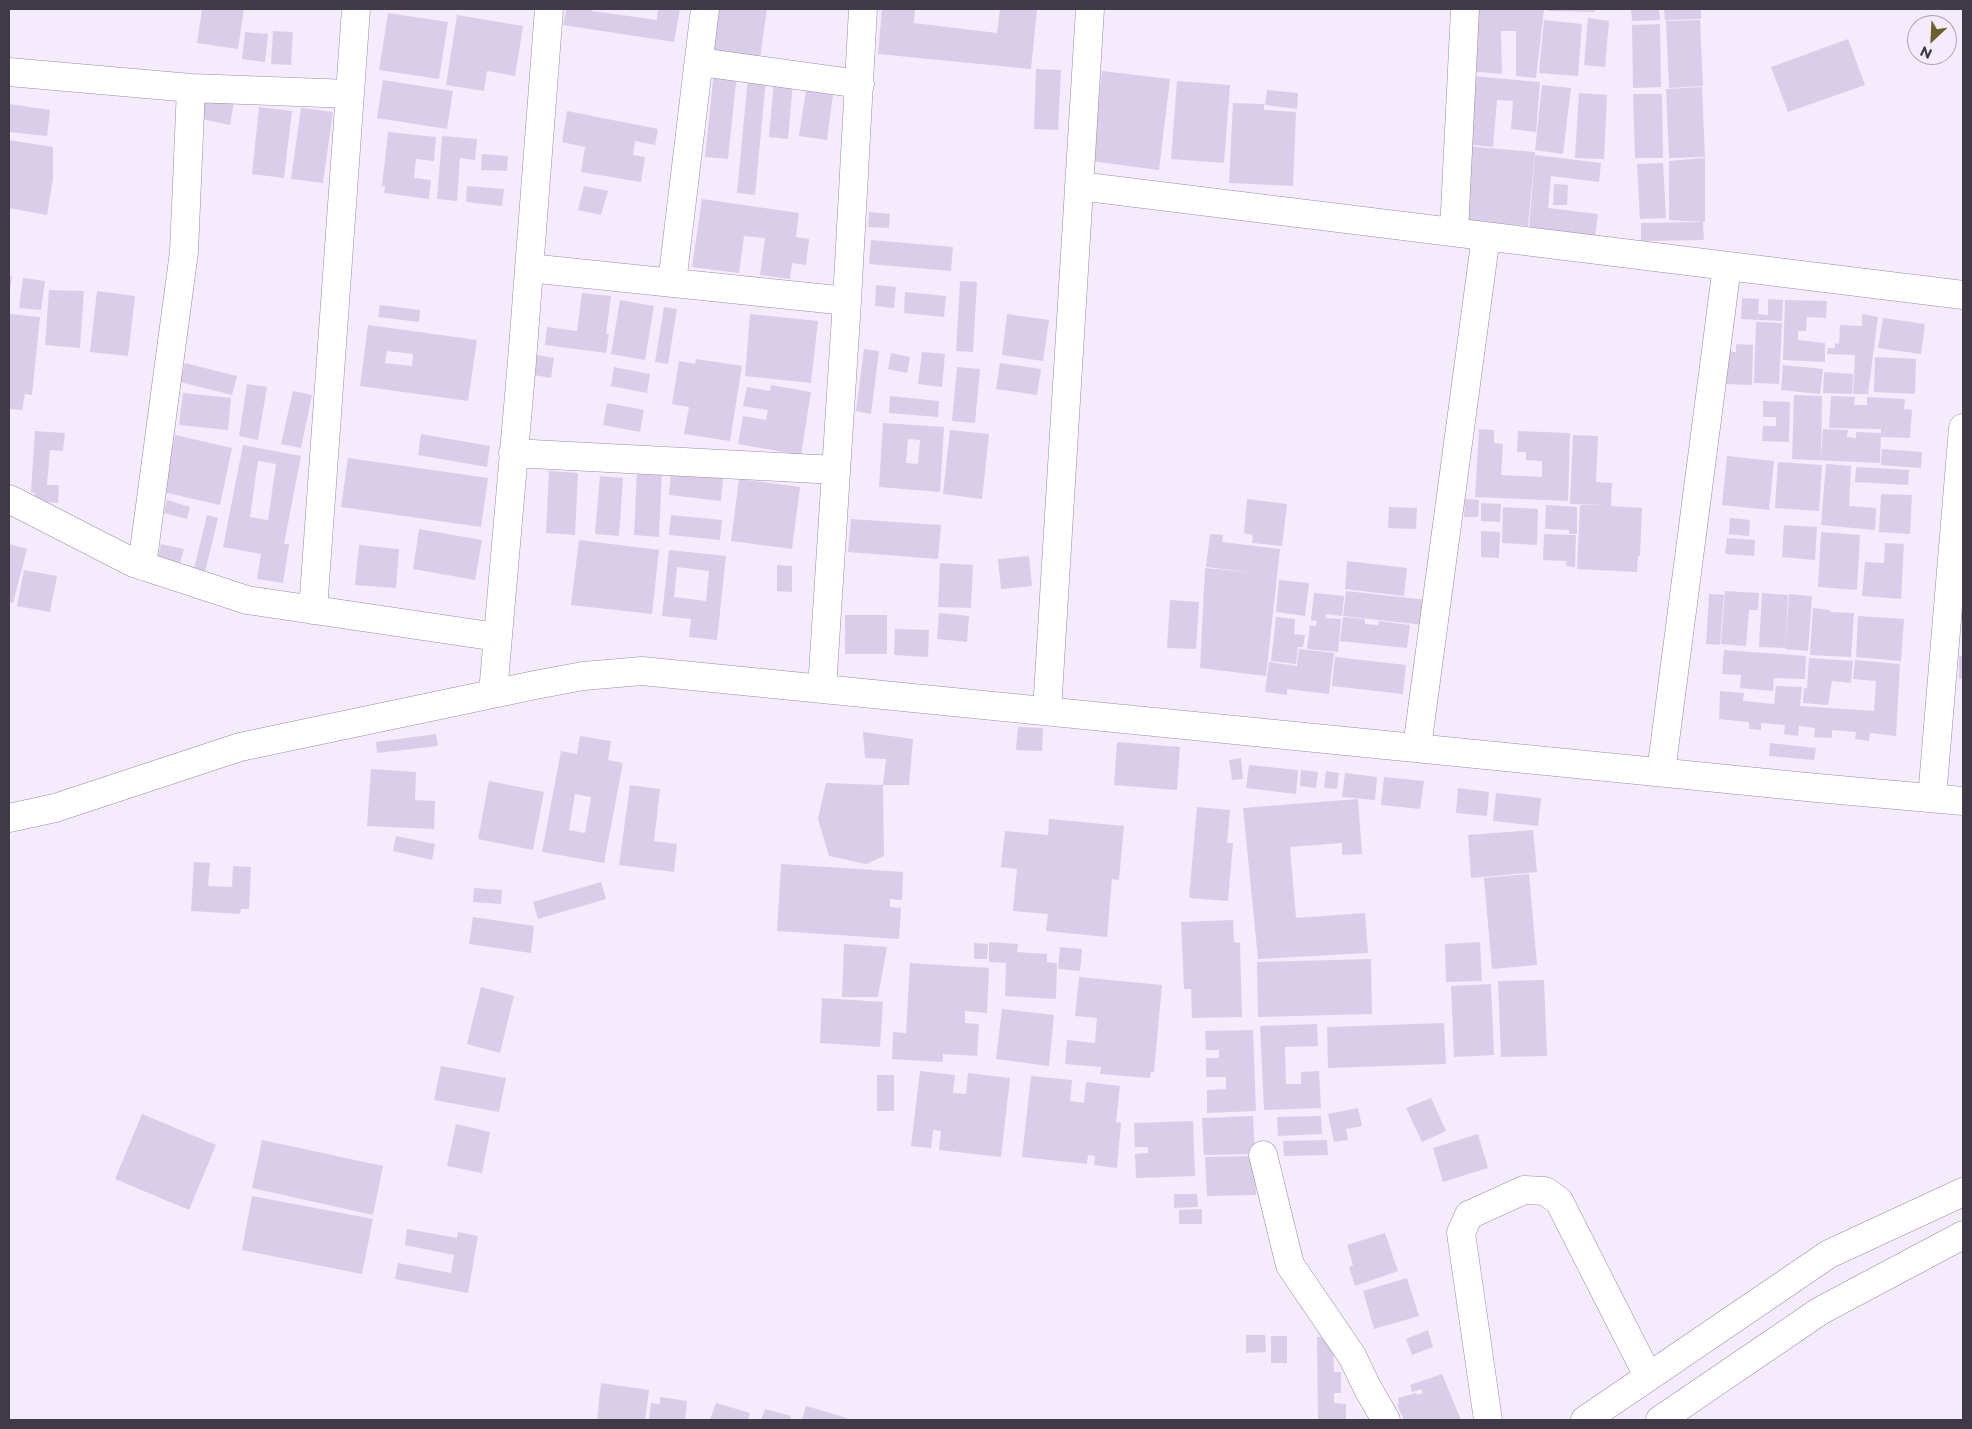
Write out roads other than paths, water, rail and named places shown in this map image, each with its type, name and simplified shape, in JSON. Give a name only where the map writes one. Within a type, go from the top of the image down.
[{"type":"street","points":[[313,610],[356,9]]},
{"type":"street","points":[[492,693],[514,453],[549,9]]},
{"type":"street","points":[[672,283],[705,9]]},
{"type":"street","points":[[822,689],[847,301],[863,9]]},
{"type":"street","points":[[1047,711],[1090,9]]},
{"type":"street","points":[[1454,232],[1465,9]]},
{"type":"street","points":[[700,62],[860,84]]},
{"type":"street","points":[[9,72],[191,88],[350,94]]},
{"type":"street","points":[[142,566],[184,252],[191,88]]},
{"type":"street","points":[[1079,186],[1963,294]]},
{"type":"street","points":[[1417,748],[1486,236]]},
{"type":"street","points":[[1661,772],[1727,266]]},
{"type":"street","points":[[529,268],[847,301]]},
{"type":"street","points":[[1932,798],[1963,428]]},
{"type":"street","points":[[514,453],[836,470]]},
{"type":"street","points":[[9,499],[142,566],[246,600],[497,637]]},
{"type":"street","points":[[9,818],[56,808],[240,747],[492,693],[583,676],[642,671],[1963,800]]},
{"type":"street","points":[[1263,1154],[1290,1265],[1352,1356],[1386,1420]]},
{"type":"street","points":[[1488,1420],[1461,1233],[1469,1215],[1524,1190],[1545,1191],[1559,1201],[1648,1376]]},
{"type":"street","points":[[1585,1420],[1828,1254],[1963,1192]]},
{"type":"street","points":[[1660,1420],[1820,1311],[1963,1235]]}]
